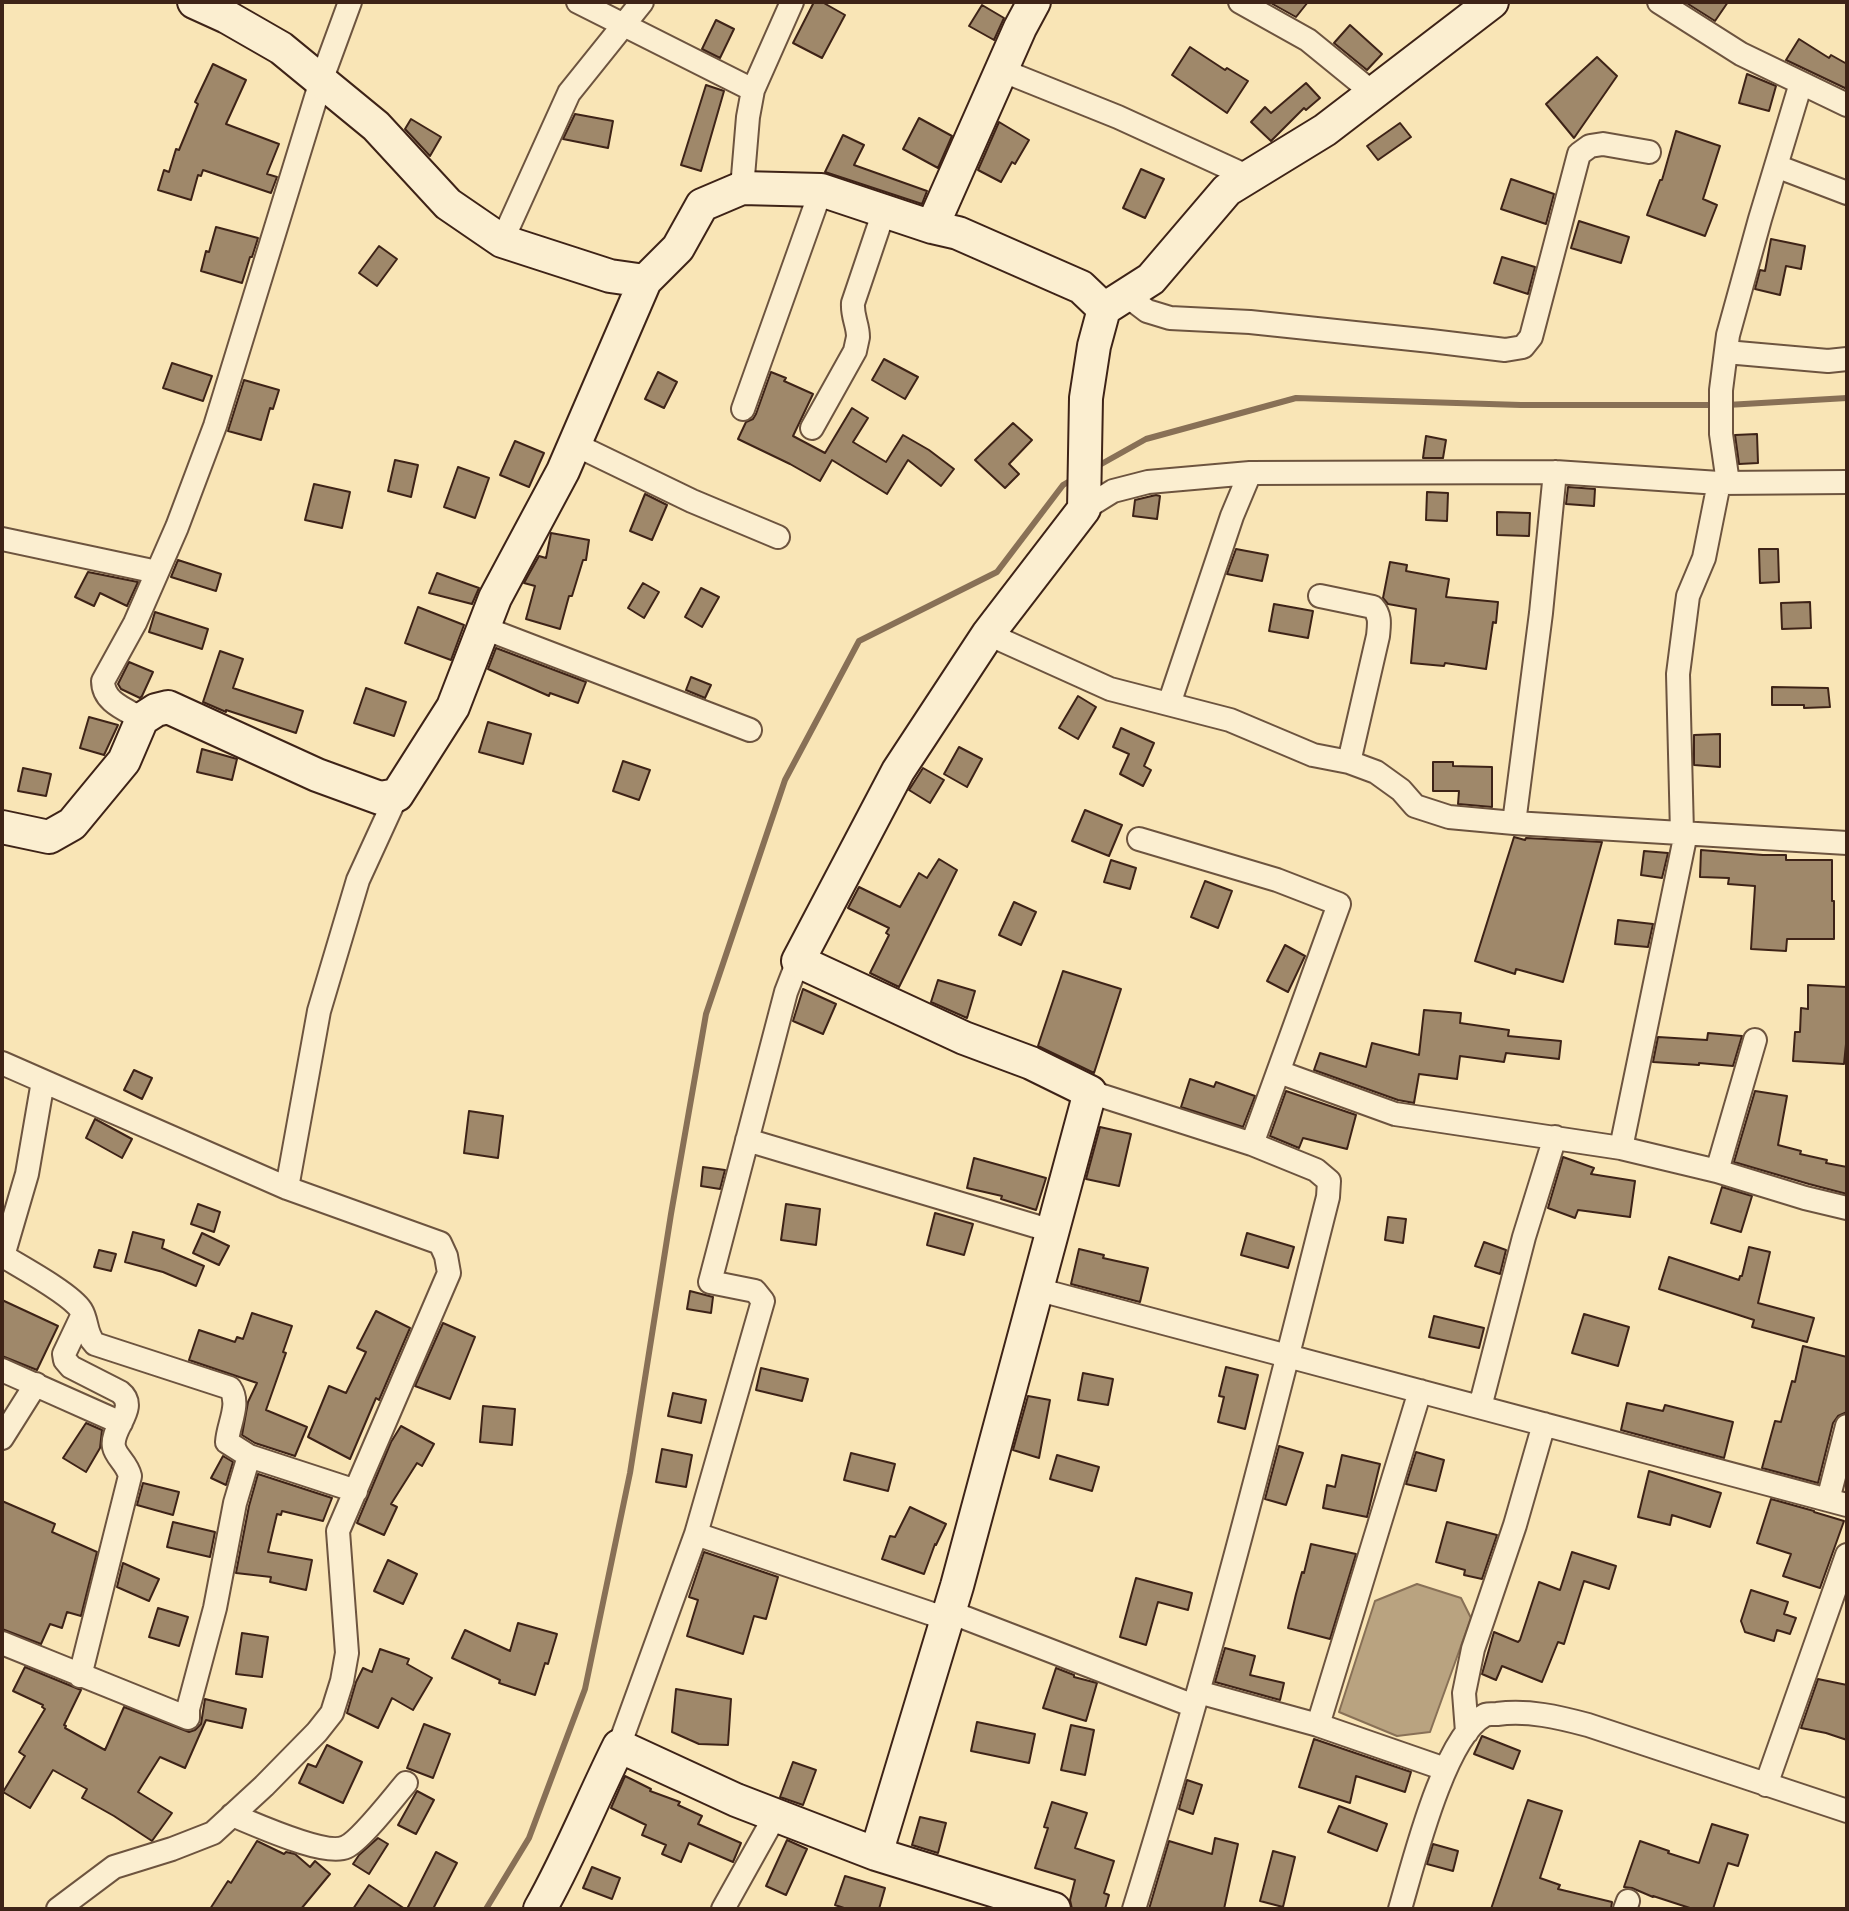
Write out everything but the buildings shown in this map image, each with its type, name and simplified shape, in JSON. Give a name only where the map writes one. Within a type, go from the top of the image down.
[{"type":"street","points":[[194,2],[281,48],[376,126],[448,204],[502,241],[610,276],[645,281]]},
{"type":"street","points":[[142,719],[107,698],[103,681],[135,623],[177,527],[215,426],[321,81],[350,2]]},
{"type":"street","points":[[578,2],[753,90]]},
{"type":"street","points":[[502,241],[569,93],[642,2]]},
{"type":"street","points":[[742,188],[753,90],[792,2]]},
{"type":"street","points":[[932,227],[1034,2]]},
{"type":"street","points":[[1240,2],[1308,40],[1373,93]]},
{"type":"street","points":[[1659,2],[1741,54],[1847,105]]},
{"type":"street","points":[[1084,509],[1086,398],[1094,346],[1115,302],[1151,279],[1227,190],[1325,130],[1481,4]]},
{"type":"street","points":[[1001,70],[1118,117],[1249,177]]},
{"type":"street","points":[[1621,1148],[1684,833],[1678,674],[1688,596],[1704,558],[1723,483],[1721,390],[1728,335],[1801,83]]},
{"type":"street","points":[[287,1188],[319,1011],[358,880],[397,795],[453,707],[495,598],[563,471],[645,281],[678,248],[702,205],[742,188],[821,190],[958,233],[1115,302],[1170,318],[1250,322],[1505,350],[1523,347],[1531,337],[1579,154],[1590,146],[1603,144],[1649,152]]},
{"type":"street","points":[[1776,166],[1847,193]]},
{"type":"street","points":[[743,409],[821,190]]},
{"type":"street","points":[[812,428],[855,351],[858,337],[852,314],[853,303],[884,211]]},
{"type":"street","points":[[1726,352],[1828,361],[1847,359]]},
{"type":"street","points":[[574,444],[692,501],[778,537]]},
{"type":"street","points":[[1514,823],[1541,613],[1555,472]]},
{"type":"street","points":[[540,1909],[561,1873],[619,1746],[696,1534],[763,1301],[755,1291],[710,1282],[786,992],[798,961],[898,771],[988,634],[1084,509],[1113,491],[1148,482],[1250,473],[1555,472],[1723,483],[1847,482]]},
{"type":"street","points":[[1169,704],[1232,516],[1250,473]]},
{"type":"street","points":[[2,539],[157,572]]},
{"type":"street","points":[[1320,596],[1373,607],[1378,612],[1378,636],[1349,762]]},
{"type":"street","points":[[484,628],[750,730]]},
{"type":"street","points":[[988,634],[1110,689],[1230,720],[1313,755],[1349,762],[1376,772],[1401,790],[1415,806],[1449,817],[1847,843]]},
{"type":"street","points":[[2,827],[49,837],[72,824],[124,761],[142,719],[168,707],[317,775],[380,798],[397,795]]},
{"type":"street","points":[[1139,839],[1277,880],[1339,904],[1252,1144]]},
{"type":"street","points":[[798,961],[1090,1092],[1252,1144],[1316,1170],[1329,1181],[1328,1197],[1288,1356],[1196,1699],[1134,1909]]},
{"type":"street","points":[[1717,1171],[1755,1040]]},
{"type":"street","points":[[2,1063],[287,1188],[440,1243],[449,1273],[338,1531],[347,1653],[332,1713],[264,1786],[213,1833],[114,1867],[58,1909]]},
{"type":"street","points":[[1279,1072],[1395,1114],[1621,1148],[1717,1171],[1847,1208]]},
{"type":"street","points":[[43,1081],[27,1174],[2,1257],[35,1275],[74,1303],[83,1314],[88,1334],[95,1344],[230,1388],[235,1395],[235,1404],[227,1442],[249,1456],[356,1491]]},
{"type":"street","points":[[876,1854],[949,1616],[1090,1092]]},
{"type":"street","points":[[1480,1407],[1524,1237],[1555,1137]]},
{"type":"street","points":[[747,1140],[1052,1231]]},
{"type":"street","points":[[1036,1289],[1838,1502],[1847,1426]]},
{"type":"street","points":[[80,1676],[130,1476],[128,1467],[114,1450],[114,1441],[128,1404],[127,1397],[71,1367],[65,1360],[64,1354],[83,1314]]},
{"type":"street","points":[[2,1370],[121,1423]]},
{"type":"street","points":[[2,1438],[36,1384]]},
{"type":"street","points":[[1318,1725],[1420,1391]]},
{"type":"street","points":[[1467,1732],[1464,1693],[1473,1649],[1515,1525],[1544,1424]]},
{"type":"street","points":[[2,1643],[188,1718],[215,1608],[235,1503],[249,1456]]},
{"type":"street","points":[[696,1534],[1196,1699],[1318,1725],[1445,1769]]},
{"type":"street","points":[[1766,1785],[1847,1555]]},
{"type":"street","points":[[1400,1909],[1445,1769],[1467,1732],[1486,1715],[1511,1712],[1547,1715],[1588,1725],[1847,1811]]},
{"type":"street","points":[[619,1746],[775,1816],[876,1854],[999,1900],[1054,1909]]},
{"type":"street","points":[[232,1815],[312,1846],[334,1850],[347,1847],[406,1783]]},
{"type":"street","points":[[723,1909],[775,1816]]},
{"type":"shaded area","points":[[1417,1584],[1461,1598],[1471,1618],[1430,1732],[1397,1736],[1339,1712],[1375,1601]]},
{"type":"waterway","points":[[1096,467],[1146,439],[1296,398],[1521,405],[1716,405]]},
{"type":"waterway","points":[[1727,405],[1847,398]]},
{"type":"waterway","points":[[486,1909],[529,1838],[585,1689],[630,1473],[706,1014],[785,780],[859,641],[997,572],[1063,485],[1075,478]]}]
